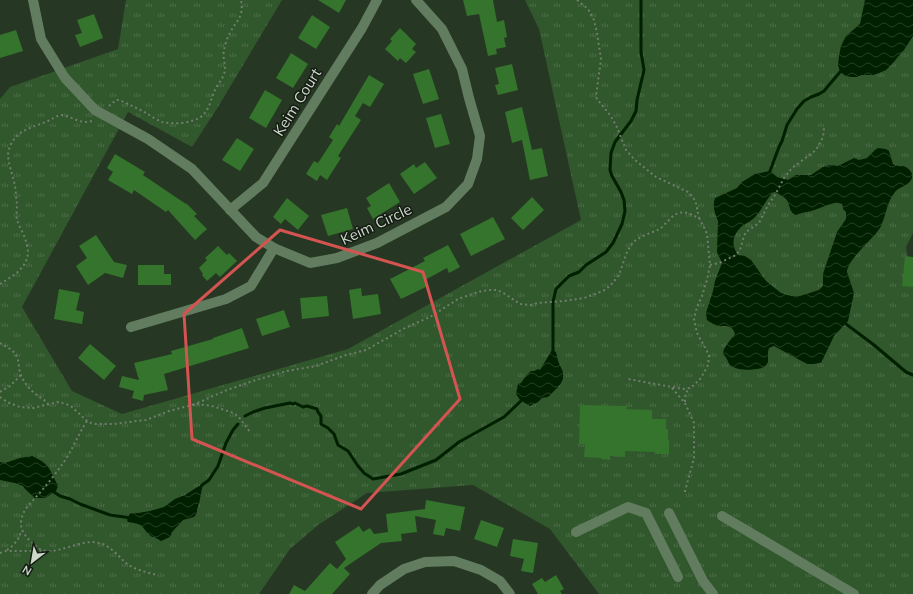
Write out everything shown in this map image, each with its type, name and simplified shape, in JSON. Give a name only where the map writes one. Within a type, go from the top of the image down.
[{"type":"street","name":"Keim Circle","points":[[33,0],[41,38],[65,78],[95,110],[148,139],[192,169],[256,237],[274,248],[310,263],[337,258],[377,243],[446,207],[468,184],[477,159],[480,136],[462,69],[442,29],[416,0]]},
{"type":"street","name":"Keim Court","points":[[230,210],[263,183],[362,28],[377,0]]},
{"type":"street","points":[[131,327],[226,300],[251,286],[274,248]]},
{"type":"street","points":[[576,532],[628,508],[646,513],[678,577]]},
{"type":"street","points":[[669,513],[703,581],[713,594]]},
{"type":"street","points":[[722,516],[854,594]]},
{"type":"street","points":[[372,594],[380,585],[404,569],[425,562],[454,561],[481,570],[500,581],[510,594]]},
{"type":"path","points":[[0,284],[21,270],[28,256],[28,246],[17,218],[17,202],[8,156],[10,145],[16,137],[27,129],[49,121],[60,115],[87,123],[93,120],[116,100],[137,108],[163,122],[181,123],[199,118],[204,114],[210,105],[215,90],[224,74],[224,50],[230,33],[241,17],[241,0]]},
{"type":"path","points":[[577,0],[588,10],[594,20],[597,33],[601,59],[596,96],[597,99],[610,115],[616,125],[626,150],[635,160],[656,176],[692,195],[697,204],[699,218],[707,234],[710,265],[707,280],[694,319],[697,333],[709,356],[708,365],[701,378],[686,391],[685,396],[686,403],[694,423],[694,458],[684,495]]},
{"type":"path","points":[[710,265],[719,264],[736,255],[740,250],[746,232],[759,223],[784,178],[792,168],[816,150],[823,137],[824,128]]},
{"type":"path","points":[[193,405],[227,390],[268,376],[316,366],[346,355],[366,350],[405,328],[430,317],[458,299],[478,292],[497,290],[520,304],[531,305],[548,302],[564,302],[584,298],[603,291],[610,286],[619,275],[627,252],[633,242],[660,229],[678,213],[684,212],[699,218]]},
{"type":"path","points":[[0,343],[16,354],[18,358],[19,370],[28,387],[48,404]]},
{"type":"path","points":[[0,392],[10,386],[21,375]]},
{"type":"path","points":[[628,379],[683,389],[690,388]]},
{"type":"path","points":[[671,387],[686,403]]},
{"type":"path","points":[[0,397],[7,402],[20,407],[34,408],[58,402],[66,404],[72,407],[90,423],[96,424],[114,424],[146,420],[169,411],[196,404],[212,406],[231,412],[238,416],[250,432]]},
{"type":"path","points":[[6,551],[19,539],[21,534],[22,515],[29,504],[55,475],[87,421]]},
{"type":"path","points":[[21,529],[28,540],[38,549],[43,550]]},
{"type":"path","points":[[0,553],[6,551],[52,551],[88,542],[100,543],[109,547],[131,566],[143,572],[157,575]]},
{"type":"highlighted area","points":[[280,230],[423,272],[460,399],[361,509],[192,439],[184,314]]},
{"type":"green space","points":[[126,0],[282,0],[218,107],[192,147],[128,112],[22,307],[72,391],[122,414],[348,349],[581,220],[539,29],[525,0],[913,0],[913,233],[906,247],[913,281],[913,594],[599,594],[550,529],[473,485],[367,493],[318,525],[290,549],[259,594],[0,594],[0,99],[10,87],[118,49]]},
{"type":"water","points":[[865,0],[913,0],[913,36],[904,50],[886,70],[873,75],[861,75],[858,77],[846,76],[840,72],[838,65],[841,46],[846,36],[860,24]]},
{"type":"water","points":[[878,148],[889,151],[893,164],[904,166],[912,173],[912,178],[892,196],[884,219],[877,233],[848,267],[847,272],[854,293],[848,321],[834,336],[821,363],[807,364],[774,346],[769,348],[768,362],[764,367],[747,370],[733,367],[723,354],[723,351],[735,334],[734,331],[731,327],[719,326],[710,322],[707,320],[706,313],[722,263],[717,252],[718,221],[714,207],[715,198],[737,188],[742,182],[755,174],[770,171],[777,177],[788,180],[796,175],[811,175],[823,167],[830,165],[838,166],[854,158],[859,160],[867,158]],"holes":[[[775,192],[788,201],[793,214],[796,215],[835,203],[842,204],[843,209],[846,212],[846,219],[837,232],[823,274],[823,286],[819,290],[800,296],[791,296],[781,293],[766,281],[751,260],[745,256],[738,255],[734,248],[734,237],[738,230],[757,215],[772,193]]]},
{"type":"water","points":[[552,350],[556,352],[563,372],[563,379],[560,385],[548,397],[542,398],[530,406],[520,400],[516,394],[518,384],[521,383],[531,371],[538,369],[540,370]]},
{"type":"water","points":[[32,456],[46,465],[58,486],[56,491],[45,498],[35,498],[23,486],[0,480],[0,462],[5,463]]},
{"type":"water","points":[[199,486],[202,488],[197,513],[194,517],[183,520],[172,532],[170,537],[161,541],[152,537],[142,526],[128,522],[127,520],[130,513],[150,511],[164,507],[175,499],[185,495]]},
{"type":"building","points":[[318,0],[346,0],[339,13]]},
{"type":"building","points":[[463,0],[493,0],[497,22],[504,20],[507,37],[504,38],[506,47],[496,49],[497,54],[488,56],[479,14],[467,16]]},
{"type":"building","points":[[94,14],[103,38],[80,47],[75,35],[82,33],[77,20]]},
{"type":"building","points":[[312,15],[330,27],[316,49],[298,38]]},
{"type":"building","points":[[400,28],[416,44],[412,49],[416,52],[406,63],[400,58],[398,61],[385,49],[392,41],[390,39]]},
{"type":"building","points":[[16,30],[23,51],[0,58],[0,35]]},
{"type":"building","points":[[291,53],[308,64],[293,88],[276,78]]},
{"type":"building","points":[[512,64],[518,90],[498,95],[495,85],[499,84],[495,68]]},
{"type":"building","points":[[429,69],[439,99],[423,104],[413,74]]},
{"type":"building","points":[[369,75],[384,84],[370,107],[363,103],[355,116],[361,120],[338,156],[341,158],[327,180],[320,175],[317,181],[306,174],[314,161],[318,163],[333,140],[329,137],[337,124],[339,126]]},
{"type":"building","points":[[265,90],[282,100],[266,128],[249,118]]},
{"type":"building","points":[[522,107],[532,150],[542,148],[548,176],[530,180],[522,140],[512,143],[505,112]]},
{"type":"building","points":[[441,114],[450,144],[435,148],[426,118]]},
{"type":"building","points":[[237,138],[254,149],[240,171],[222,160]]},
{"type":"building","points":[[115,154],[145,172],[143,175],[186,203],[197,214],[194,216],[207,229],[195,240],[168,210],[166,212],[134,190],[132,194],[108,180],[113,172],[107,168]]},
{"type":"building","points":[[425,162],[437,178],[414,194],[400,174],[414,164],[416,168]]},
{"type":"building","points":[[389,183],[400,202],[373,219],[367,208],[371,206],[366,198]]},
{"type":"building","points":[[532,197],[544,210],[523,230],[511,218]]},
{"type":"building","points":[[287,198],[309,216],[298,230],[285,219],[281,224],[273,217]]},
{"type":"building","points":[[347,208],[353,229],[328,236],[321,215]]},
{"type":"building","points":[[493,217],[505,239],[471,256],[460,234]]},
{"type":"building","points":[[96,235],[114,262],[127,265],[123,278],[105,273],[88,285],[76,266],[87,258],[79,246]]},
{"type":"building","points":[[448,245],[460,267],[449,273],[447,268],[425,280],[428,286],[401,299],[390,279],[425,261],[423,258]]},
{"type":"building","points":[[218,246],[227,255],[229,253],[237,261],[220,277],[216,273],[207,281],[199,268],[207,260],[205,258]]},
{"type":"building","points":[[905,256],[913,257],[913,287],[902,286]]},
{"type":"building","points":[[138,265],[164,265],[164,274],[171,274],[171,285],[138,285]]},
{"type":"building","points":[[361,288],[362,296],[378,294],[381,314],[353,319],[349,290]]},
{"type":"building","points":[[59,289],[80,293],[76,310],[84,312],[82,324],[54,319]]},
{"type":"building","points":[[327,296],[329,316],[302,319],[300,298]]},
{"type":"building","points":[[284,310],[290,327],[262,336],[256,319]]},
{"type":"building","points":[[242,328],[249,348],[164,374],[168,390],[144,395],[143,401],[132,398],[134,391],[119,387],[122,376],[139,380],[134,363],[172,354],[171,351],[213,339]]},
{"type":"building","points":[[90,344],[116,366],[104,380],[78,358]]},
{"type":"building","points":[[580,405],[627,406],[626,409],[652,410],[652,419],[666,419],[669,454],[625,451],[625,457],[610,456],[610,460],[584,457],[585,444],[579,444]]},
{"type":"building","points":[[426,500],[465,507],[460,531],[446,528],[444,536],[433,534],[436,520],[415,516],[417,532],[401,534],[402,541],[381,543],[344,568],[350,574],[332,594],[289,594],[294,585],[305,591],[330,563],[337,569],[346,559],[335,542],[359,526],[363,532],[370,528],[374,534],[388,532],[386,514],[425,509]]},
{"type":"building","points":[[481,520],[504,528],[497,547],[474,539]]},
{"type":"building","points":[[513,539],[538,543],[533,573],[521,571],[524,559],[510,556]]},
{"type":"building","points":[[556,575],[564,589],[560,591],[562,594],[538,594],[532,584],[542,578],[545,582]]},
{"type":"waterway","points":[[553,354],[553,302],[556,289],[569,276],[579,272],[586,265],[606,252],[613,243],[622,224],[625,211],[624,200],[610,170],[611,153],[615,142],[631,121],[636,111],[644,70],[641,52],[641,0]]},
{"type":"waterway","points":[[770,171],[787,125],[797,109],[804,101],[824,91],[840,72]]},
{"type":"waterway","points":[[846,324],[906,372],[913,375]]},
{"type":"waterway","points":[[245,416],[265,408],[290,403],[317,409],[321,416],[321,424],[334,434],[338,445],[348,451],[364,473],[373,479],[401,474],[436,460],[459,442],[504,417],[524,398]]},
{"type":"waterway","points":[[199,490],[202,485],[209,480],[218,466],[226,443],[238,424]]},
{"type":"waterway","points":[[51,490],[60,496],[110,515],[131,518]]}]
